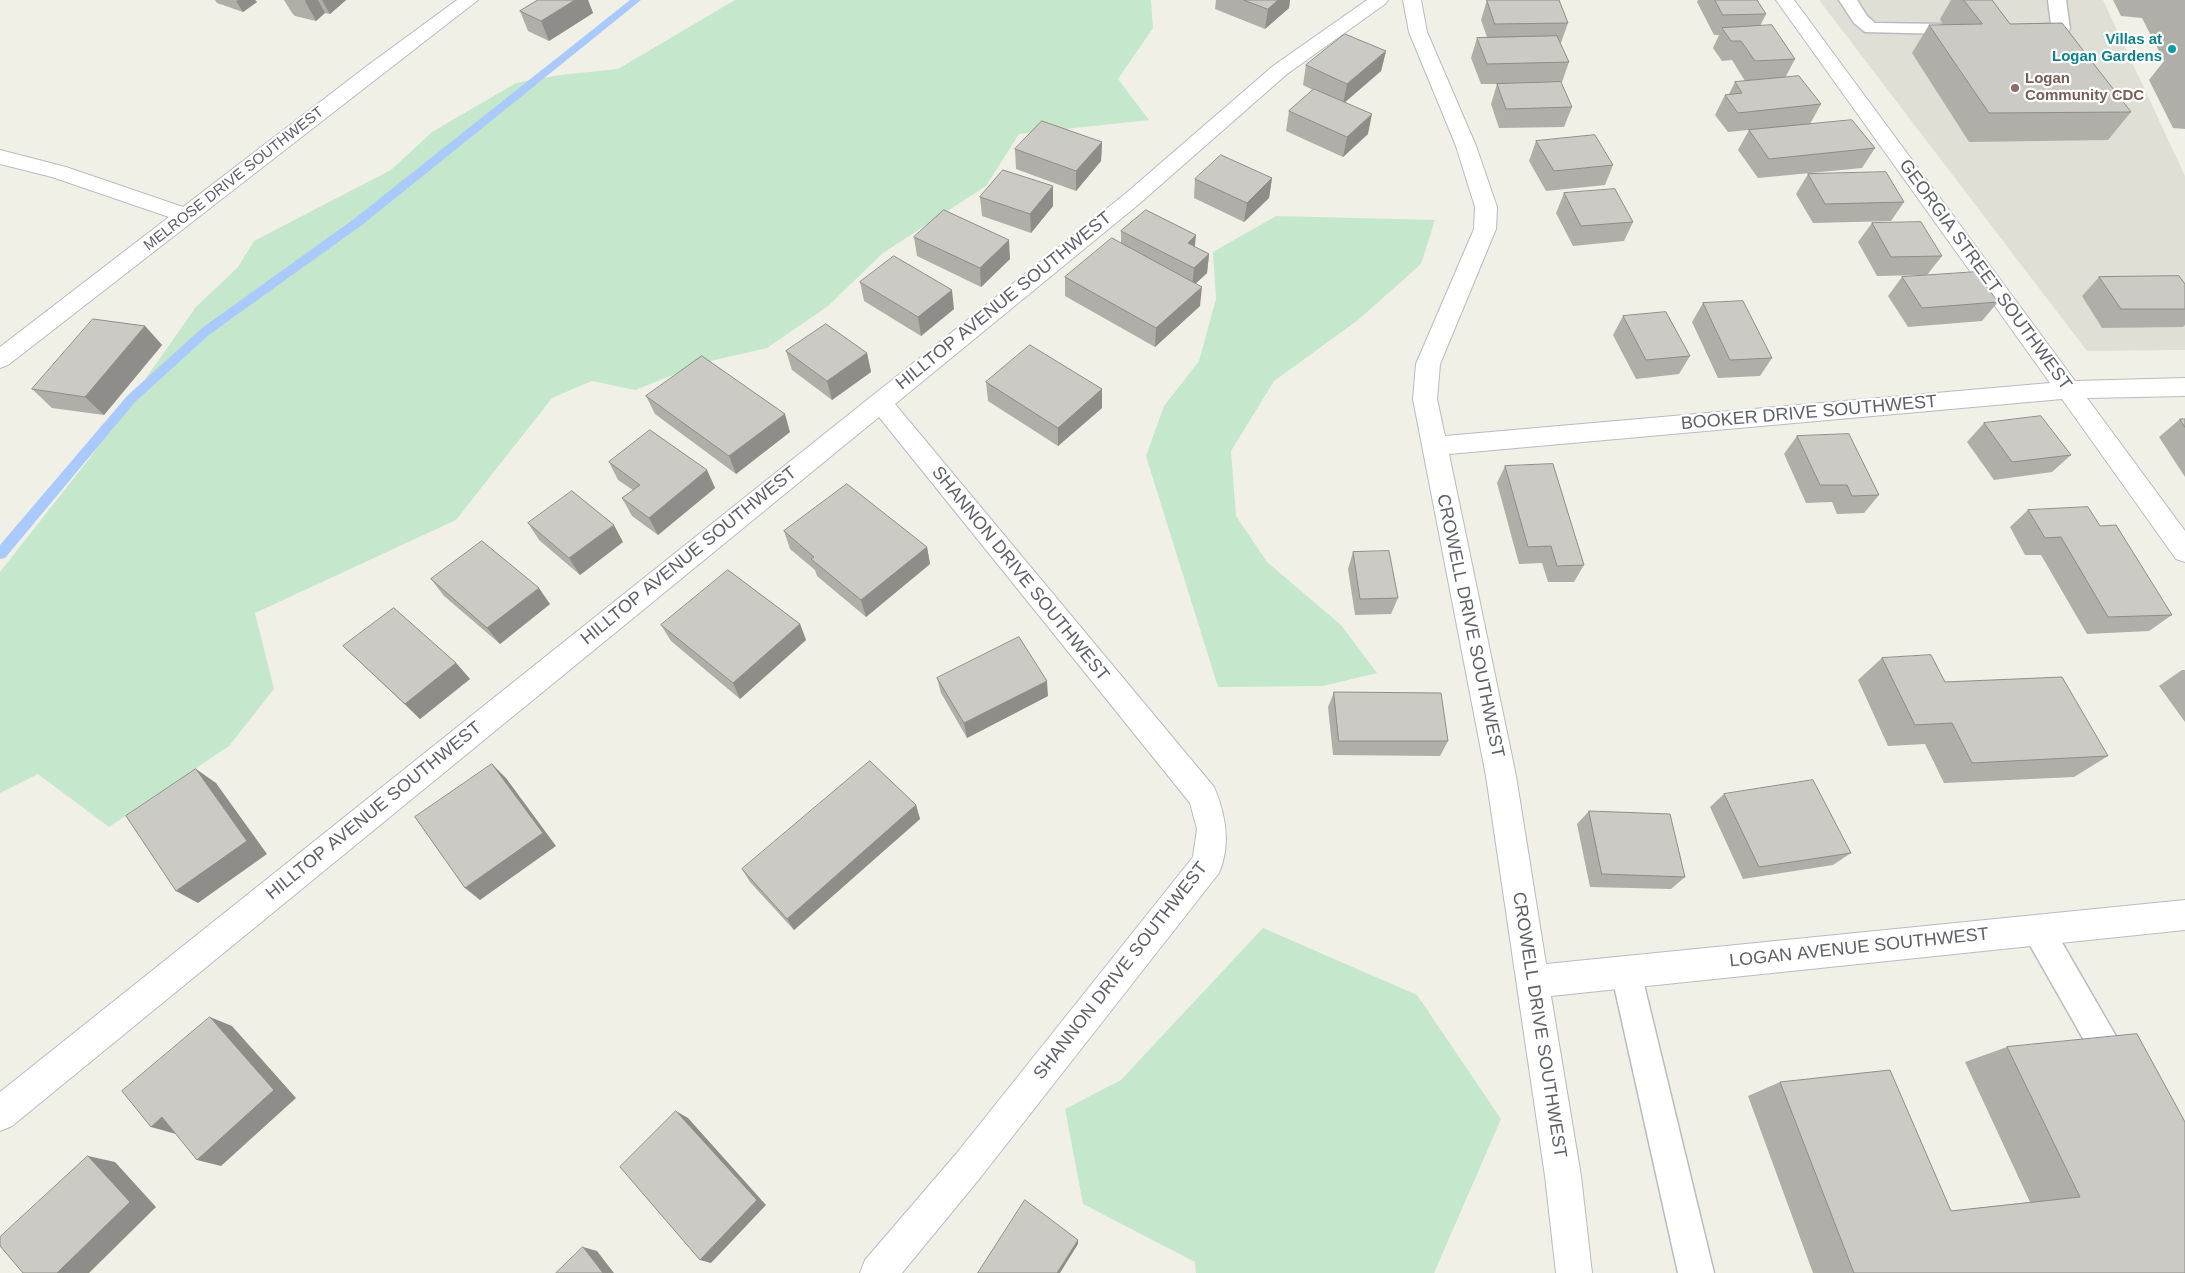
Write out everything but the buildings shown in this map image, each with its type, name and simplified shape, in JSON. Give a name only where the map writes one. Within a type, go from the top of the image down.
[{"type":"street","name":"MELROSE DRIVE SOUTHWEST","points":[[0,359],[374,70],[469,0]]},
{"type":"street","name":"HILLTOP AVENUE SOUTHWEST","points":[[0,1114],[1132,199],[1280,70],[1379,0]]},
{"type":"street","name":"CROWELL DRIVE SOUTHWEST","points":[[1412,0],[1418,32],[1466,146],[1486,207],[1485,229],[1428,364],[1425,398],[1433,446],[1501,776],[1563,1176],[1574,1273]]},
{"type":"street","name":"GEORGIA STREET SOUTHWEST","points":[[1785,0],[2185,551]]},
{"type":"street","points":[[0,157],[59,172],[187,216]]},
{"type":"street","name":"BOOKER DRIVE SOUTHWEST","points":[[1433,446],[2069,390],[2185,387]]},
{"type":"street","name":"SHANNON DRIVE SOUTHWEST","points":[[878,1273],[974,1158],[1208,863],[1212,829],[1204,797],[880,402]]},
{"type":"street","name":"LOGAN AVENUE SOUTHWEST","points":[[1533,982],[2185,915]]},
{"type":"lane","points":[[1848,0],[1860,19],[1871,28],[1946,29]]},
{"type":"lane","points":[[2015,29],[2061,29],[2057,0]]},
{"type":"lane","points":[[2038,930],[2132,1092]]},
{"type":"lane","points":[[1626,972],[1696,1273]]},
{"type":"shaded area","name":"Logan Community CDC","points":[[1819,0],[2103,0],[2185,176],[2185,350],[2087,351]]},
{"type":"green space","points":[[735,0],[1151,0],[1153,28],[1118,79],[1149,120],[1019,134],[986,186],[883,253],[828,306],[767,348],[706,362],[635,390],[592,381],[552,398],[456,520],[255,613],[274,689],[229,746],[109,827],[38,774],[0,793],[0,572],[89,459],[196,307],[238,267],[254,241],[391,170],[432,132],[516,83],[560,75],[618,69]]},
{"type":"green space","points":[[1276,216],[1435,220],[1421,264],[1358,320],[1274,381],[1231,451],[1236,516],[1267,562],[1341,625],[1377,673],[1323,686],[1218,687],[1146,456],[1164,406],[1199,361],[1216,299],[1213,252]]},
{"type":"green space","points":[[1263,928],[1417,995],[1501,1119],[1434,1273],[1196,1273],[1195,1262],[1083,1204],[1065,1109],[1121,1080]]},
{"type":"waterway","points":[[0,554],[131,399],[206,331],[358,222],[636,0]]},
{"type":"place","name":"Villas at Logan Gardens","points":[[2172,49]]},
{"type":"place","name":"Logan Community CDC","points":[[2015,88]]}]
